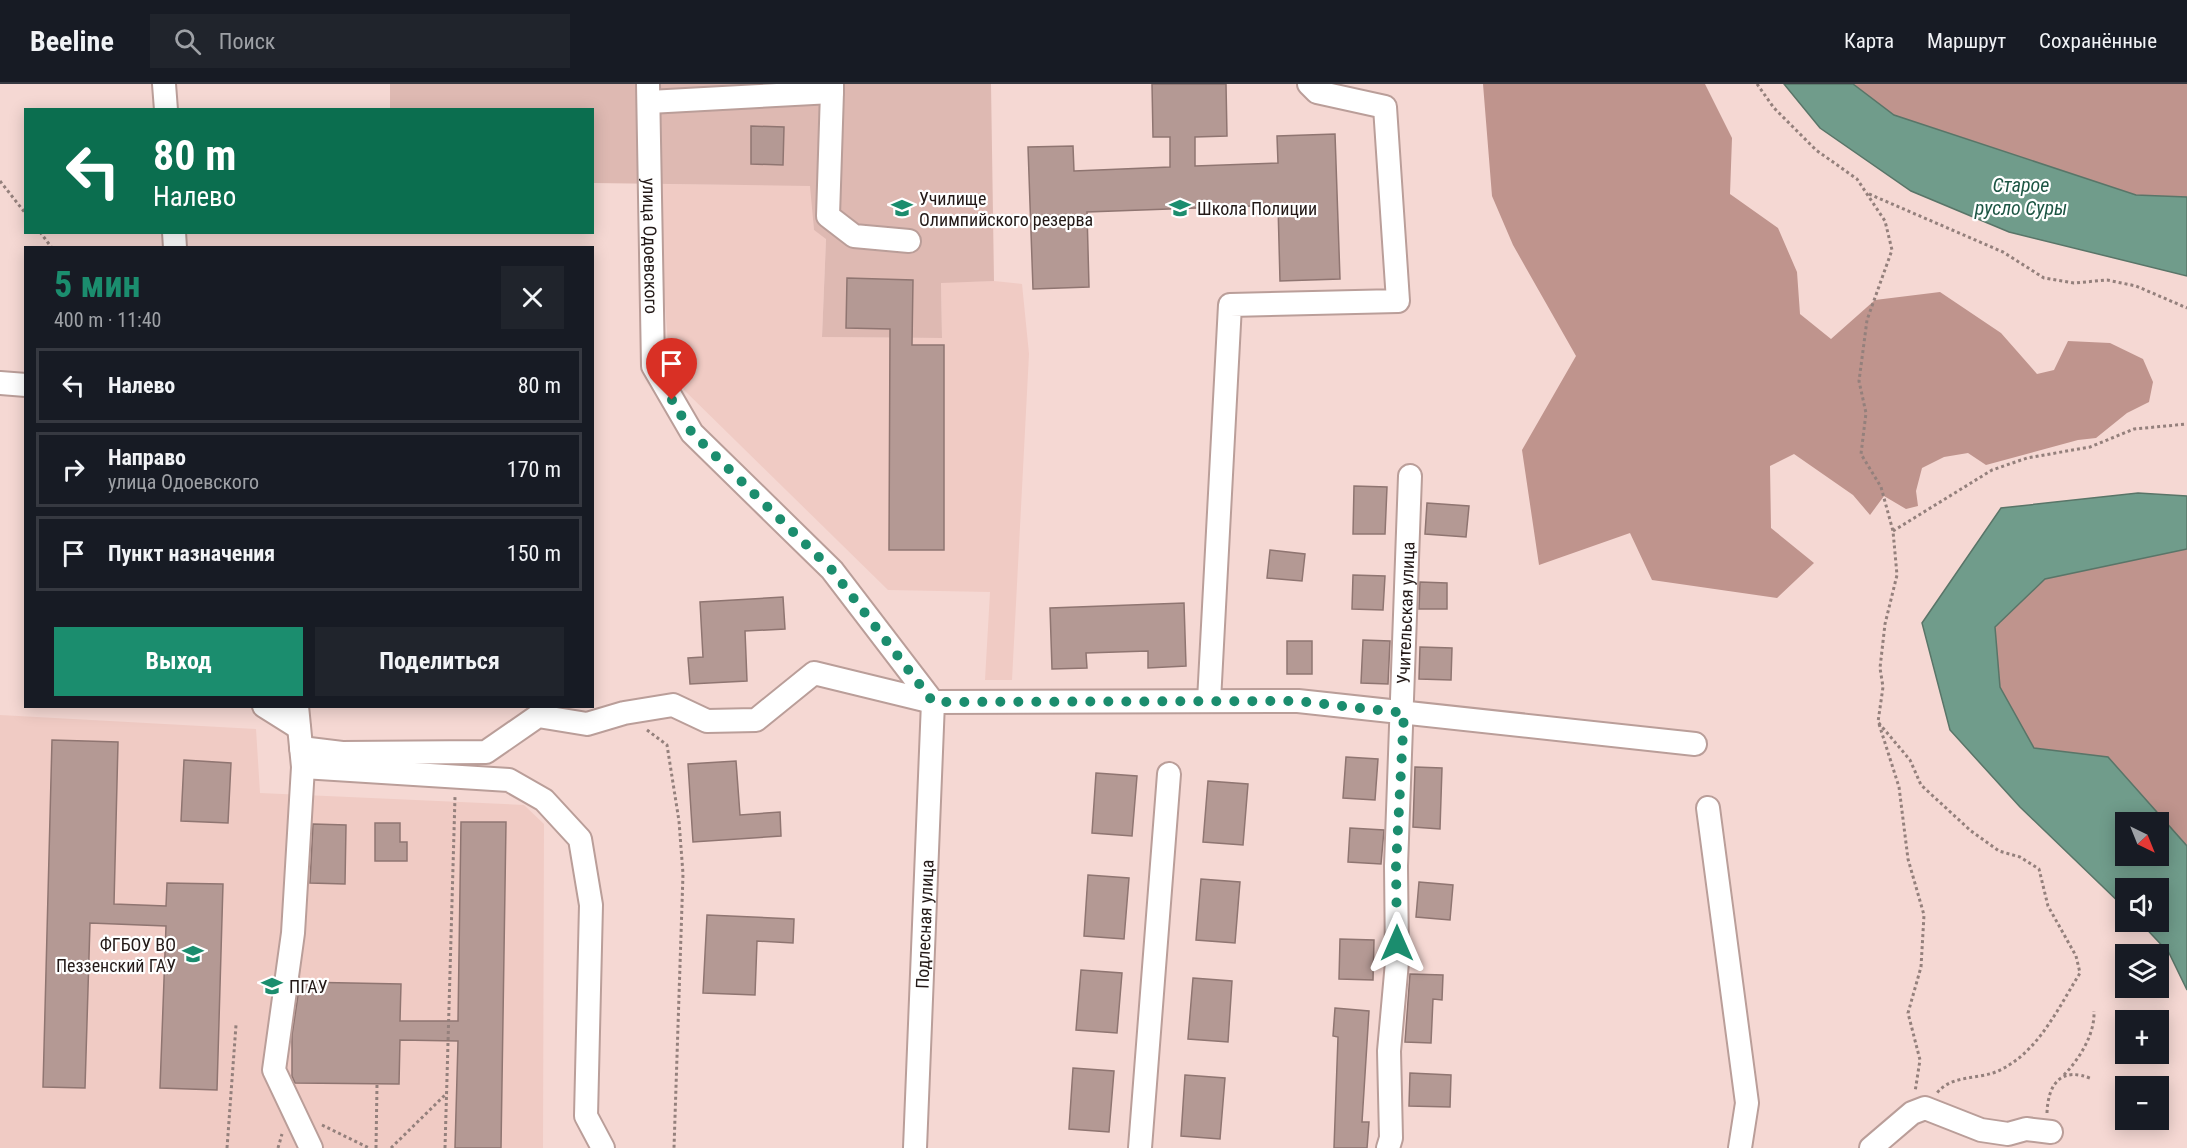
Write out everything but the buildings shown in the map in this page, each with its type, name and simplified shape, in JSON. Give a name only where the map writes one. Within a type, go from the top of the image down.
[{"type":"street","points":[[164,84],[166,108]]},
{"type":"street","points":[[1209,701],[1230,305],[1398,301],[1385,107],[1317,92],[1309,84]]},
{"type":"street","points":[[648,93],[832,88],[828,216],[854,236],[909,241]]},
{"type":"street","name":"улица Одоевского","points":[[648,93],[653,366],[692,433],[832,570],[933,702]]},
{"type":"street","points":[[0,383],[24,386]]},
{"type":"street","name":"Учительская улица","points":[[1388,1148],[1391,1138],[1389,1051],[1398,962],[1396,866],[1404,713],[1410,476]]},
{"type":"street","points":[[266,708],[300,737],[342,753],[486,752],[538,716],[587,724],[624,713],[673,705],[707,721],[756,720],[814,673],[933,702],[1298,701],[1695,744]]},
{"type":"street","name":"Подлесная улица","points":[[915,1148],[933,702]]},
{"type":"street","points":[[300,737],[456,777],[509,780],[544,801],[580,839],[591,905],[586,1116],[603,1148]]},
{"type":"street","points":[[300,737],[293,933],[274,1070],[311,1148]]},
{"type":"street","points":[[1140,1148],[1169,774]]},
{"type":"street","points":[[1708,808],[1747,1103],[1740,1148]]},
{"type":"street","points":[[1871,1148],[1919,1111],[1981,1130],[2008,1134],[2026,1129],[2051,1132]]},
{"type":"path","points":[[1757,84],[1774,108],[1816,150],[1857,179],[1885,221],[1892,250],[1867,320],[1859,381],[1866,413],[1861,454],[1881,487],[1893,531],[1897,575],[1885,624],[1880,668],[1883,687],[1878,722],[1899,787],[1908,859],[1924,915],[1921,967],[1908,1013],[1920,1060],[1919,1111]]},
{"type":"path","points":[[0,181],[24,211]]},
{"type":"path","points":[[1868,193],[2003,252],[2044,278],[2074,283],[2107,280],[2136,286],[2187,308]]},
{"type":"path","points":[[1893,531],[1992,471],[2028,458],[2090,447],[2134,429],[2187,424]]},
{"type":"path","points":[[624,713],[667,745],[679,821],[683,874],[674,1148]]},
{"type":"path","points":[[1878,722],[1910,760],[1921,785],[1971,831],[1999,851],[2020,857],[2039,869],[2048,906],[2076,956],[2080,973],[2039,1040],[1994,1072],[1942,1086],[1919,1111]]},
{"type":"path","points":[[446,1148],[456,777]]},
{"type":"path","points":[[2026,1129],[2046,1117],[2047,1096],[2054,1084],[2075,1064],[2091,1031],[2094,1011]]},
{"type":"path","points":[[227,1148],[236,1025]]},
{"type":"path","points":[[2063,1076],[2078,1073],[2092,1079]]},
{"type":"path","points":[[376,1148],[377,1084]]},
{"type":"path","points":[[391,1148],[447,1093]]},
{"type":"path","points":[[293,1111],[369,1148]]},
{"type":"shaded area","name":"Училище Олимпийского резерва","points":[[390,84],[991,84],[994,281],[941,283],[942,338],[822,337],[826,239],[814,230],[810,186],[594,183],[594,108],[390,108]]},
{"type":"shaded area","points":[[1483,84],[1705,84],[1732,138],[1730,194],[1778,228],[1797,272],[1800,314],[1831,339],[1875,300],[1940,292],[2001,333],[2037,374],[2054,370],[2068,341],[2110,343],[2143,359],[2153,382],[2149,402],[2127,413],[2096,438],[2078,440],[1986,465],[1968,453],[1944,457],[1922,468],[1916,491],[1918,506],[1906,509],[1884,496],[1870,515],[1853,495],[1794,454],[1770,466],[1771,528],[1814,563],[1777,598],[1652,580],[1630,533],[1539,565],[1522,450],[1576,356],[1513,245],[1492,196]]},
{"type":"shaded area","points":[[1853,84],[2187,84],[2187,197],[2136,195],[1894,115]]},
{"type":"shaded area","points":[[656,184],[811,185],[814,230],[826,238],[822,337],[942,338],[941,282],[994,281],[1022,284],[1029,354],[1012,680],[985,680],[990,592],[888,590],[684,390],[668,344]]},
{"type":"shaded area","points":[[2187,549],[2187,846],[2169,826],[2169,812],[2157,812],[2108,757],[2034,748],[2000,687],[1995,627],[2045,579]]},
{"type":"shaded area","name":"ПГАУ","points":[[0,715],[256,729],[260,793],[524,805],[544,824],[543,1148],[0,1148]]},
{"type":"water","name":"Старое русло Суры","points":[[1784,84],[1853,84],[1894,115],[2136,195],[2187,197],[2187,276],[2009,232],[1911,191],[1820,128]]},
{"type":"water","points":[[2138,493],[2187,496],[2187,549],[2045,579],[1995,627],[2000,687],[2034,748],[2108,757],[2157,812],[2115,812],[2115,866],[2169,866],[2169,826],[2187,846],[2187,990],[2169,953],[2169,944],[2161,944],[2149,932],[2169,932],[2169,878],[2115,878],[2115,898],[2020,807],[1950,730],[1922,623],[2001,508]]},
{"type":"place","name":"Училище Олимпийского резерва","points":[[902,208]]},
{"type":"place","name":"Школа Полиции","points":[[1180,208]]},
{"type":"place","name":"ФГБОУ ВО Пеззенский ГАУ","points":[[193,954]]},
{"type":"place","name":"ПГАУ","points":[[272,986]]},
{"type":"route","points":[[672,400],[692,433],[832,570],[933,702],[1298,701],[1404,713],[1396,866],[1397,943]]}]
